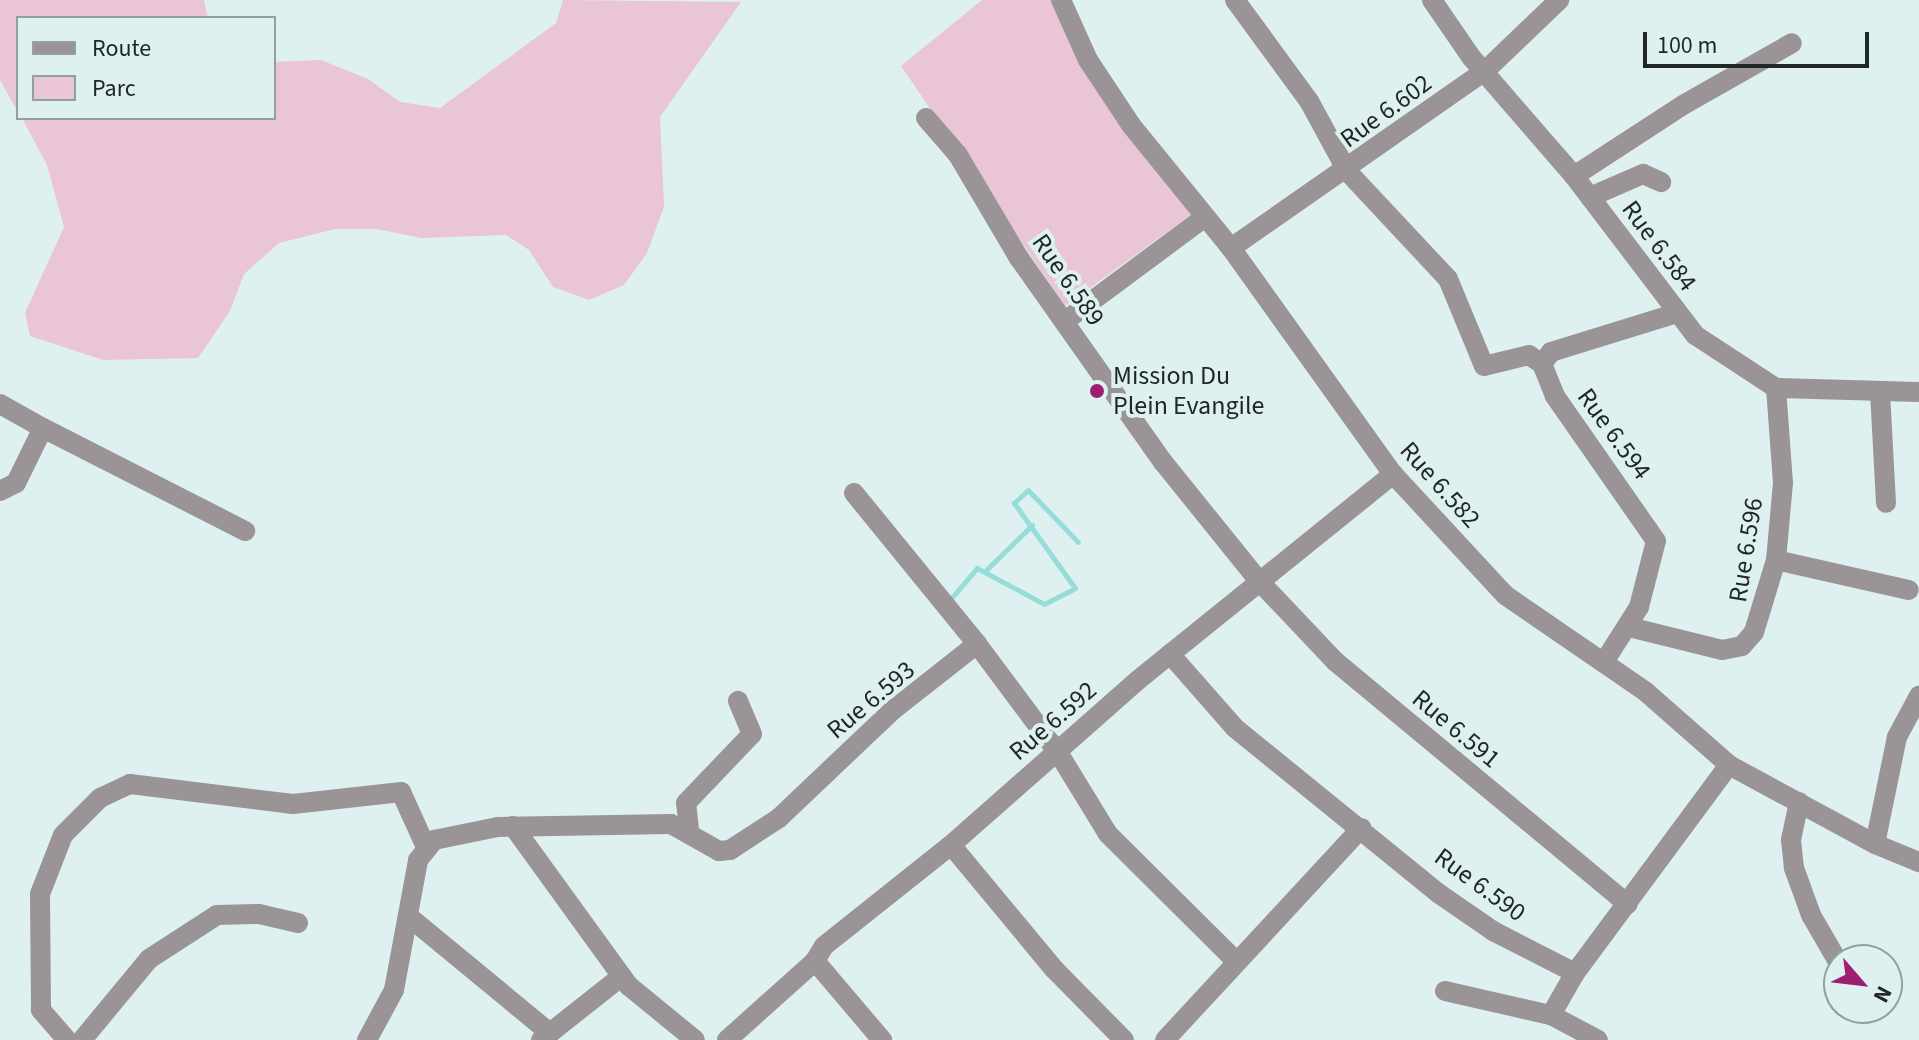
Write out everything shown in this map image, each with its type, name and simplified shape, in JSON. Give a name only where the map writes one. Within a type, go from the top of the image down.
[{"type":"street","name":"Rue 6.582","points":[[1061,0],[1088,60],[1131,125],[1231,248],[1393,474],[1505,595],[1604,662],[1729,765],[1875,844],[1919,862]]},
{"type":"street","points":[[1235,0],[1309,101],[1347,171],[1448,279],[1484,366],[1529,355],[1542,364],[1551,352],[1677,313]]},
{"type":"street","name":"Rue 6.584","points":[[1432,0],[1485,71],[1574,176],[1695,335],[1776,388]]},
{"type":"street","name":"Rue 6.602","points":[[1231,248],[1347,171],[1485,71],[1559,0]]},
{"type":"street","points":[[1574,176],[1792,43]]},
{"type":"street","name":"Rue 6.589","points":[[926,118],[958,155],[1019,258],[1163,462],[1260,582]]},
{"type":"street","points":[[1590,197],[1643,174],[1661,182]]},
{"type":"street","points":[[1065,321],[1205,217]]},
{"type":"street","name":"Rue 6.594","points":[[1542,364],[1555,396],[1656,541],[1650,580],[1629,627],[1604,662]]},
{"type":"street","points":[[1776,388],[1919,392]]},
{"type":"street","name":"Rue 6.596","points":[[1629,627],[1692,646],[1722,650],[1742,646],[1765,609],[1776,560],[1783,483],[1776,388]]},
{"type":"street","points":[[1880,392],[1885,414],[1886,503]]},
{"type":"street","points":[[0,404],[245,531]]},
{"type":"street","points":[[0,491],[16,483],[43,428]]},
{"type":"street","name":"Rue 6.592","points":[[727,1040],[815,961],[824,946],[1059,754],[1170,654],[1393,474]]},
{"type":"street","points":[[854,493],[977,644],[1059,754],[1108,834],[1236,961]]},
{"type":"street","points":[[1776,560],[1909,590]]},
{"type":"street","name":"Rue 6.591","points":[[1260,582],[1336,662],[1628,904]]},
{"type":"street","name":"Rue 6.593","points":[[689,830],[719,851],[746,843],[893,710],[977,644]]},
{"type":"street","name":"Rue 6.590","points":[[1170,654],[1235,728],[1472,918],[1575,973]]},
{"type":"street","points":[[1875,844],[1897,737],[1919,696]]},
{"type":"street","points":[[367,1040],[394,990],[418,860],[426,847],[434,840],[513,826],[671,824],[689,830],[686,803],[752,734],[738,701]]},
{"type":"street","points":[[1551,1015],[1575,973],[1729,765]]},
{"type":"street","points":[[67,1040],[41,1010],[40,894],[63,835],[100,798],[130,784],[293,804],[401,792],[426,847]]},
{"type":"street","points":[[1799,802],[1791,840],[1794,868],[1811,915],[1828,944]]},
{"type":"street","points":[[513,826],[622,976],[695,1040]]},
{"type":"street","points":[[1165,1040],[1236,961],[1253,950],[1361,828]]},
{"type":"street","points":[[951,845],[1054,969],[1124,1040]]},
{"type":"street","points":[[82,1040],[149,959],[217,915],[259,914],[298,923]]},
{"type":"street","points":[[408,916],[546,1036],[622,976]]},
{"type":"street","points":[[815,961],[882,1040]]},
{"type":"street","points":[[1445,991],[1551,1015],[1598,1040]]},
{"type":"green space","points":[[0,0],[204,0],[208,16],[16,16],[16,108],[0,80]]},
{"type":"green space","points":[[563,0],[741,2],[660,117],[664,207],[647,253],[624,285],[589,300],[553,287],[529,250],[506,235],[421,238],[377,229],[335,229],[279,243],[244,274],[230,311],[198,358],[103,360],[30,336],[25,313],[64,227],[47,165],[23,120],[276,120],[276,62],[321,60],[368,79],[400,102],[440,108],[556,23]]},
{"type":"green space","points":[[982,0],[1054,0],[1192,214],[1065,306],[901,66]]},
{"type":"waterway","points":[[1028,490],[1078,542]]},
{"type":"waterway","points":[[948,602],[977,568],[1044,604],[1075,588],[1014,503],[1028,490]]},
{"type":"waterway","points":[[985,571],[1032,525]]},
{"type":"place","name":"Mission Du Plein Evangile","points":[[1097,391]]}]
